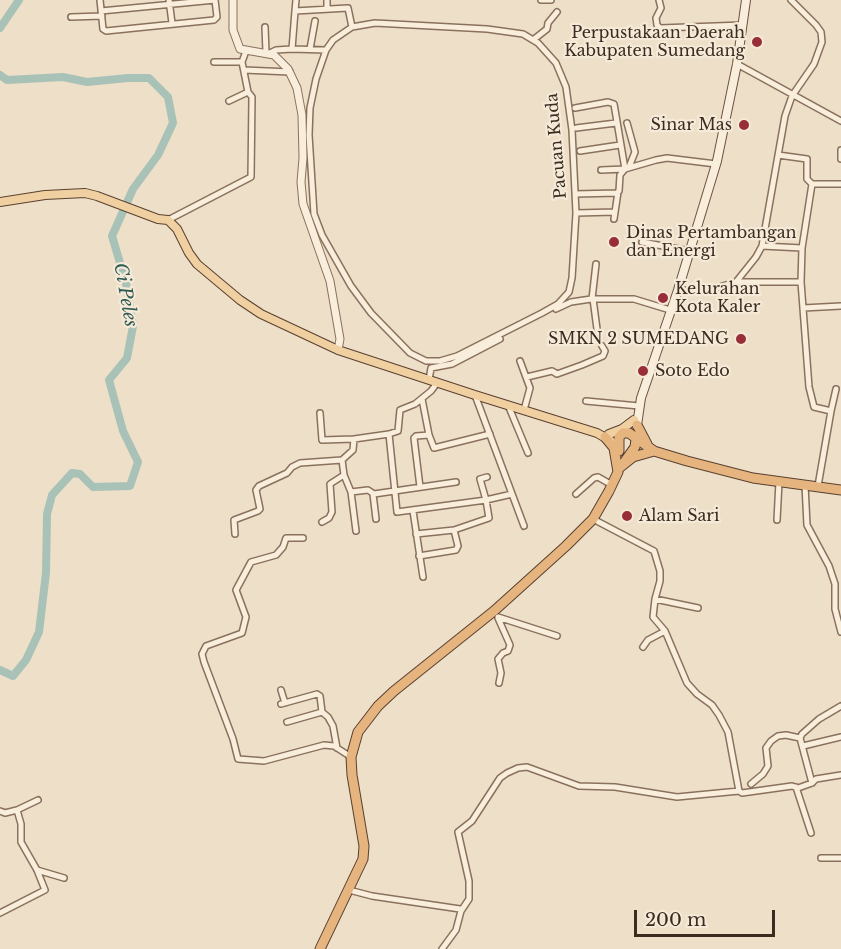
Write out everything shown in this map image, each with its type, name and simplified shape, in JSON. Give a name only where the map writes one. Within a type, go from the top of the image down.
[{"type":"highway","points":[[637,416],[649,450]]},
{"type":"highway","points":[[620,465],[619,437],[623,433],[630,433],[649,450]]},
{"type":"highway","points":[[604,435],[614,448],[620,465]]},
{"type":"highway","points":[[320,949],[360,868],[364,846],[354,795],[351,757],[358,732],[378,706],[496,614],[593,519],[620,465],[635,447],[636,439]]},
{"type":"highway","points":[[619,446],[623,450],[649,450],[724,471],[779,482],[841,490]]},
{"type":"highway","points":[[620,465],[649,450]]},
{"type":"main road","points":[[636,439],[637,416],[716,164],[737,64],[746,0]]},
{"type":"main road","points":[[0,202],[69,193],[97,196],[158,219],[168,220],[177,229],[194,260],[240,300],[261,314],[338,350],[604,435],[619,446]]},
{"type":"main road","points":[[604,435],[623,433],[637,416]]},
{"type":"main road","points":[[604,435],[626,427],[637,416]]},
{"type":"street","points":[[71,17],[101,14],[170,3],[215,0],[216,19],[106,31],[103,29],[101,14],[100,0]]},
{"type":"street","points":[[233,0],[235,37],[240,49],[268,53],[292,49],[326,50]]},
{"type":"street","points":[[292,49],[296,0]]},
{"type":"street","points":[[327,0],[327,9]]},
{"type":"street","points":[[347,0],[352,27]]},
{"type":"street","points":[[541,0],[551,0]]},
{"type":"street","points":[[660,0],[661,9],[656,18],[660,28],[743,25]]},
{"type":"street","points":[[736,282],[762,246],[785,116],[792,96],[814,64],[822,42],[816,25],[791,0]]},
{"type":"street","points":[[170,3],[172,23]]},
{"type":"street","points":[[295,11],[348,8]]},
{"type":"street","points":[[533,40],[547,29],[548,22],[557,12]]},
{"type":"street","points":[[310,49],[315,21]]},
{"type":"street","name":"Pacuan Kuda","points":[[375,23],[487,29],[514,31],[533,40],[556,63],[566,87],[572,130],[576,213],[569,292],[558,304],[517,327],[448,359],[426,361],[410,353],[391,336],[358,296],[322,235],[314,214],[310,152],[310,108],[316,79],[326,50],[333,40],[352,27],[375,23]]},
{"type":"street","points":[[265,27],[268,53]]},
{"type":"street","points":[[168,220],[252,177],[252,97],[248,92],[242,62],[246,51]]},
{"type":"street","points":[[268,53],[283,62],[290,72],[300,98],[303,204],[311,232],[328,274],[340,339],[338,350]]},
{"type":"street","points":[[214,62],[242,62]]},
{"type":"street","points":[[737,64],[841,121]]},
{"type":"street","points":[[244,70],[290,72]]},
{"type":"street","points":[[229,101],[248,92]]},
{"type":"street","points":[[612,93],[620,145],[627,168]]},
{"type":"street","points":[[575,108],[612,102]]},
{"type":"street","points":[[576,128],[616,123]]},
{"type":"street","points":[[614,219],[620,175],[627,168],[635,153],[627,123]]},
{"type":"street","points":[[580,151],[620,145]]},
{"type":"street","points":[[841,150],[841,159]]},
{"type":"street","points":[[778,155],[807,159],[807,179],[812,184],[841,184]]},
{"type":"street","points":[[601,170],[627,168],[667,158],[716,164]]},
{"type":"street","points":[[812,184],[802,248],[801,282],[809,387],[816,408],[831,411]]},
{"type":"street","points":[[575,194],[618,192]]},
{"type":"street","points":[[576,213],[615,212]]},
{"type":"street","points":[[642,242],[688,251]]},
{"type":"street","points":[[762,246],[802,248]]},
{"type":"street","points":[[596,264],[593,299],[597,329]]},
{"type":"street","points":[[678,290],[717,290],[736,282],[801,282]]},
{"type":"street","points":[[320,413],[322,440],[354,439],[389,434],[398,431],[400,410],[415,404],[431,392],[433,381],[430,369],[452,364],[569,302],[593,299],[634,299],[670,310]]},
{"type":"street","points":[[803,308],[841,306]]},
{"type":"street","points":[[527,376],[552,371],[557,374],[582,366],[603,356],[605,351],[602,346]]},
{"type":"street","points":[[520,361],[530,388],[524,410]]},
{"type":"street","points":[[818,486],[836,389]]},
{"type":"street","points":[[475,395],[524,526]]},
{"type":"street","points":[[422,399],[434,448],[490,434]]},
{"type":"street","points":[[586,401],[637,416]]},
{"type":"street","points":[[508,405],[528,453]]},
{"type":"street","points":[[389,434],[397,512],[486,500],[512,494]]},
{"type":"street","points":[[420,487],[414,438],[429,435]]},
{"type":"street","points":[[235,534],[234,520],[260,509],[256,490],[259,486],[287,473],[300,463],[342,460],[353,450],[354,439]]},
{"type":"street","points":[[342,460],[344,476],[351,492],[356,531]]},
{"type":"street","points":[[322,522],[329,518],[332,512],[330,484],[344,476]]},
{"type":"street","points":[[416,534],[454,530],[489,518],[480,479],[487,477]]},
{"type":"street","points":[[576,494],[598,477],[612,485]]},
{"type":"street","points":[[373,494],[456,482]]},
{"type":"street","points":[[777,520],[779,482]]},
{"type":"street","points":[[805,485],[807,525],[829,566],[835,584],[835,609],[841,632]]},
{"type":"street","points":[[351,492],[368,490],[373,494],[376,519]]},
{"type":"street","points":[[412,511],[423,577]]},
{"type":"street","points":[[593,519],[654,551],[660,571],[660,581],[653,617],[665,631],[687,683],[712,705],[728,732],[739,791]]},
{"type":"street","points":[[419,556],[456,550],[458,546],[454,530]]},
{"type":"street","points":[[303,538],[286,538],[283,547],[276,555],[250,562],[236,590],[246,617],[242,633],[206,646],[202,654],[238,759],[264,761],[324,745],[337,748],[351,757]]},
{"type":"street","points":[[655,599],[698,608]]},
{"type":"street","points":[[496,614],[557,636]]},
{"type":"street","points":[[496,614],[510,645],[508,651],[498,659],[501,673],[499,683]]},
{"type":"street","points":[[644,646],[648,640],[665,631]]},
{"type":"street","points":[[281,690],[283,703],[317,694],[320,696],[322,712],[333,726],[337,748]]},
{"type":"street","points":[[800,738],[819,719],[841,706]]},
{"type":"street","points":[[287,722],[322,712]]},
{"type":"street","points":[[752,784],[768,766],[766,748],[771,741],[778,736],[786,735],[800,738]]},
{"type":"street","points":[[802,746],[841,737]]},
{"type":"street","points":[[800,738],[812,783]]},
{"type":"street","points":[[442,949],[456,930],[461,911],[469,899],[469,881],[458,832],[472,821],[500,778],[518,768],[527,767],[541,771],[579,786],[615,787],[677,797],[796,787],[812,783],[816,779],[841,775]]},
{"type":"street","points":[[796,787],[811,833]]},
{"type":"street","points":[[0,811],[5,813],[17,810],[38,800]]},
{"type":"street","points":[[0,913],[45,891],[37,870],[21,842],[21,824],[17,810]]},
{"type":"street","points":[[821,858],[841,858]]},
{"type":"street","points":[[37,870],[64,878]]},
{"type":"street","points":[[349,890],[372,896],[456,908],[461,911]]},
{"type":"waterway","name":"Ci Peles","points":[[0,28],[19,0]]},
{"type":"waterway","name":"Ci Peles","points":[[0,75],[7,80],[63,77],[87,82],[149,78],[168,97],[173,123],[158,155],[133,189],[112,236],[126,283],[133,326],[127,358],[109,380],[123,431],[138,462],[130,486],[93,487],[80,474],[72,473],[52,495],[47,514],[46,573],[39,632],[26,660],[13,676],[0,670]]},
{"type":"place","name":"Perpustakaan Daerah Kabupaten Sumedang","points":[[757,42]]},
{"type":"place","name":"Sinar Mas","points":[[744,125]]},
{"type":"place","name":"Dinas Pertambangan dan Energi","points":[[614,242]]},
{"type":"place","name":"Kelurahan Kota Kaler","points":[[663,298]]},
{"type":"place","name":"SMKN 2 SUMEDANG","points":[[741,339]]},
{"type":"place","name":"Soto Edo","points":[[643,371]]},
{"type":"place","name":"Alam Sari","points":[[627,516]]}]
